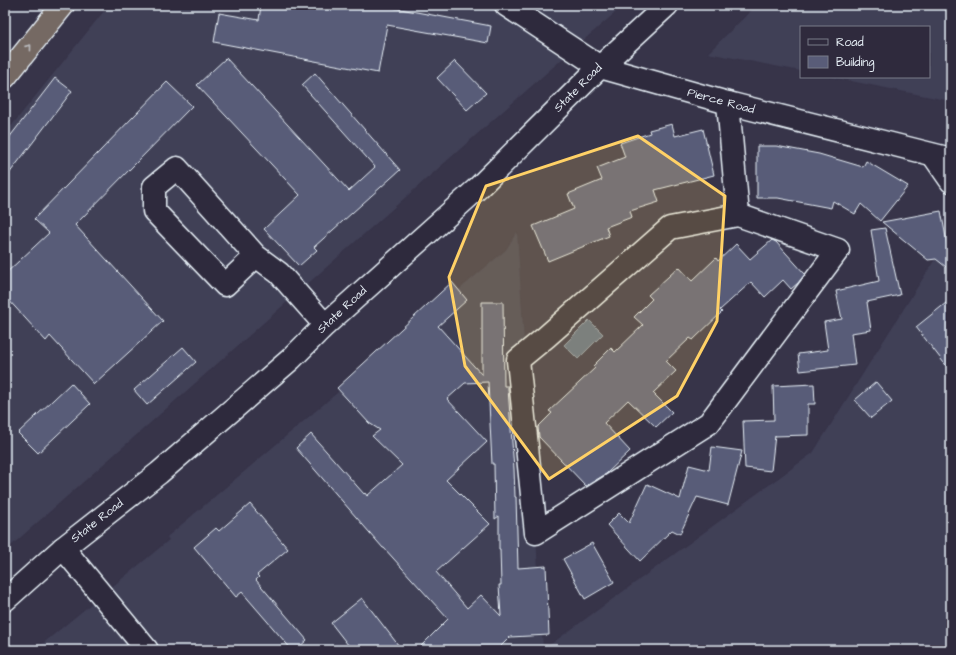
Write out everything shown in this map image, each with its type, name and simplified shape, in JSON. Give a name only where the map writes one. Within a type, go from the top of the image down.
[{"type":"highway","points":[[5,77],[63,5]]},
{"type":"street","name":"Pierce Road","points":[[506,5],[600,67],[728,103],[942,157]]},
{"type":"street","name":"State Road","points":[[5,600],[63,548],[159,473],[291,359],[325,325],[478,188],[600,67],[667,5]]},
{"type":"street","points":[[728,103],[738,215]]},
{"type":"street","points":[[942,157],[951,181]]},
{"type":"street","points":[[256,256],[225,285],[154,211],[154,187],[177,168],[256,256],[279,273],[325,325]]},
{"type":"street","points":[[738,215],[838,250],[709,423],[536,533],[518,360],[670,228],[738,215]]},
{"type":"street","points":[[63,548],[147,650]]},
{"type":"highlighted area","points":[[638,136],[725,196],[717,321],[677,396],[549,479],[465,366],[449,277],[486,186]]},
{"type":"shaded area","points":[[109,5],[624,5],[5,551],[5,134]]},
{"type":"shaded area","points":[[757,5],[951,5],[951,101],[836,78],[930,78],[930,26],[800,26],[800,71],[708,53]]},
{"type":"shaded area","points":[[517,232],[543,650],[35,650],[169,540],[167,537],[506,250]]},
{"type":"shaded area","points":[[951,234],[951,650],[543,650],[813,453]]},
{"type":"shaded area","points":[[589,320],[603,334],[578,359],[564,345]]},
{"type":"building","points":[[261,5],[396,5],[395,8],[491,26],[488,43],[387,25],[378,73],[214,42],[219,13],[259,20]]},
{"type":"building","points":[[226,58],[349,191],[375,167],[302,85],[315,73],[400,170],[314,247],[317,250],[299,266],[264,229],[300,195],[197,85]]},
{"type":"building","points":[[455,61],[486,93],[467,110],[437,78]]},
{"type":"building","points":[[55,78],[72,91],[5,179],[5,143]]},
{"type":"building","points":[[167,82],[192,106],[75,225],[163,321],[94,384],[50,336],[46,341],[5,296],[5,274],[49,233],[34,219]]},
{"type":"building","points":[[672,124],[675,136],[703,129],[714,175],[655,190],[659,202],[630,211],[632,217],[606,227],[609,236],[548,261],[533,226],[574,209],[568,194],[602,180],[597,168],[625,157],[620,143],[650,133],[649,130]]},
{"type":"building","points":[[757,146],[776,146],[819,154],[863,167],[866,161],[908,186],[880,221],[861,204],[855,214],[833,201],[831,208],[778,198],[757,198]]},
{"type":"building","points":[[941,211],[951,271],[936,259],[928,260],[882,222]]},
{"type":"building","points":[[885,228],[900,295],[867,302],[871,330],[851,333],[855,365],[800,371],[798,354],[828,350],[824,322],[842,319],[836,291],[879,281],[871,230]]},
{"type":"building","points":[[772,240],[776,242],[805,274],[791,289],[783,280],[765,297],[751,282],[720,310],[722,312],[693,340],[690,338],[666,361],[676,371],[653,393],[672,412],[656,427],[628,400],[604,423],[630,451],[606,474],[586,486],[539,437],[538,427],[552,413],[549,411],[595,368],[593,366],[611,348],[615,352],[643,325],[634,317],[652,299],[648,295],[679,267],[692,281],[716,258],[718,261],[736,244],[750,259]]},
{"type":"building","points":[[452,282],[467,300],[438,326],[482,375],[482,302],[503,302],[504,386],[508,386],[516,497],[518,568],[546,566],[549,635],[510,637],[497,650],[417,650],[448,619],[383,548],[296,448],[311,434],[367,496],[402,465],[372,436],[380,430],[369,423],[337,388]],"holes":[[[488,382],[492,464],[494,464],[495,519],[499,516],[501,585],[499,585],[501,616],[481,595],[467,608],[436,572],[490,524],[446,480],[487,442],[447,399],[465,383]]]},
{"type":"building","points":[[951,299],[951,372],[916,327]]},
{"type":"building","points":[[183,347],[196,362],[147,405],[134,390]]},
{"type":"building","points":[[876,382],[892,401],[871,418],[855,400]]},
{"type":"building","points":[[71,383],[90,404],[38,453],[18,433]]},
{"type":"building","points":[[814,384],[815,404],[808,404],[808,435],[775,435],[771,471],[745,468],[743,421],[774,420],[773,386]]},
{"type":"building","points":[[712,447],[742,451],[728,505],[697,497],[680,534],[672,530],[640,561],[607,525],[619,513],[629,523],[647,484],[680,499],[689,465],[709,470]]},
{"type":"building","points":[[250,504],[288,549],[257,575],[259,577],[256,580],[307,640],[296,650],[292,650],[242,592],[236,597],[194,547],[216,528],[219,531]]},
{"type":"building","points":[[592,543],[614,582],[585,599],[563,559]]},
{"type":"building","points":[[362,598],[402,650],[352,650],[331,623]]}]
